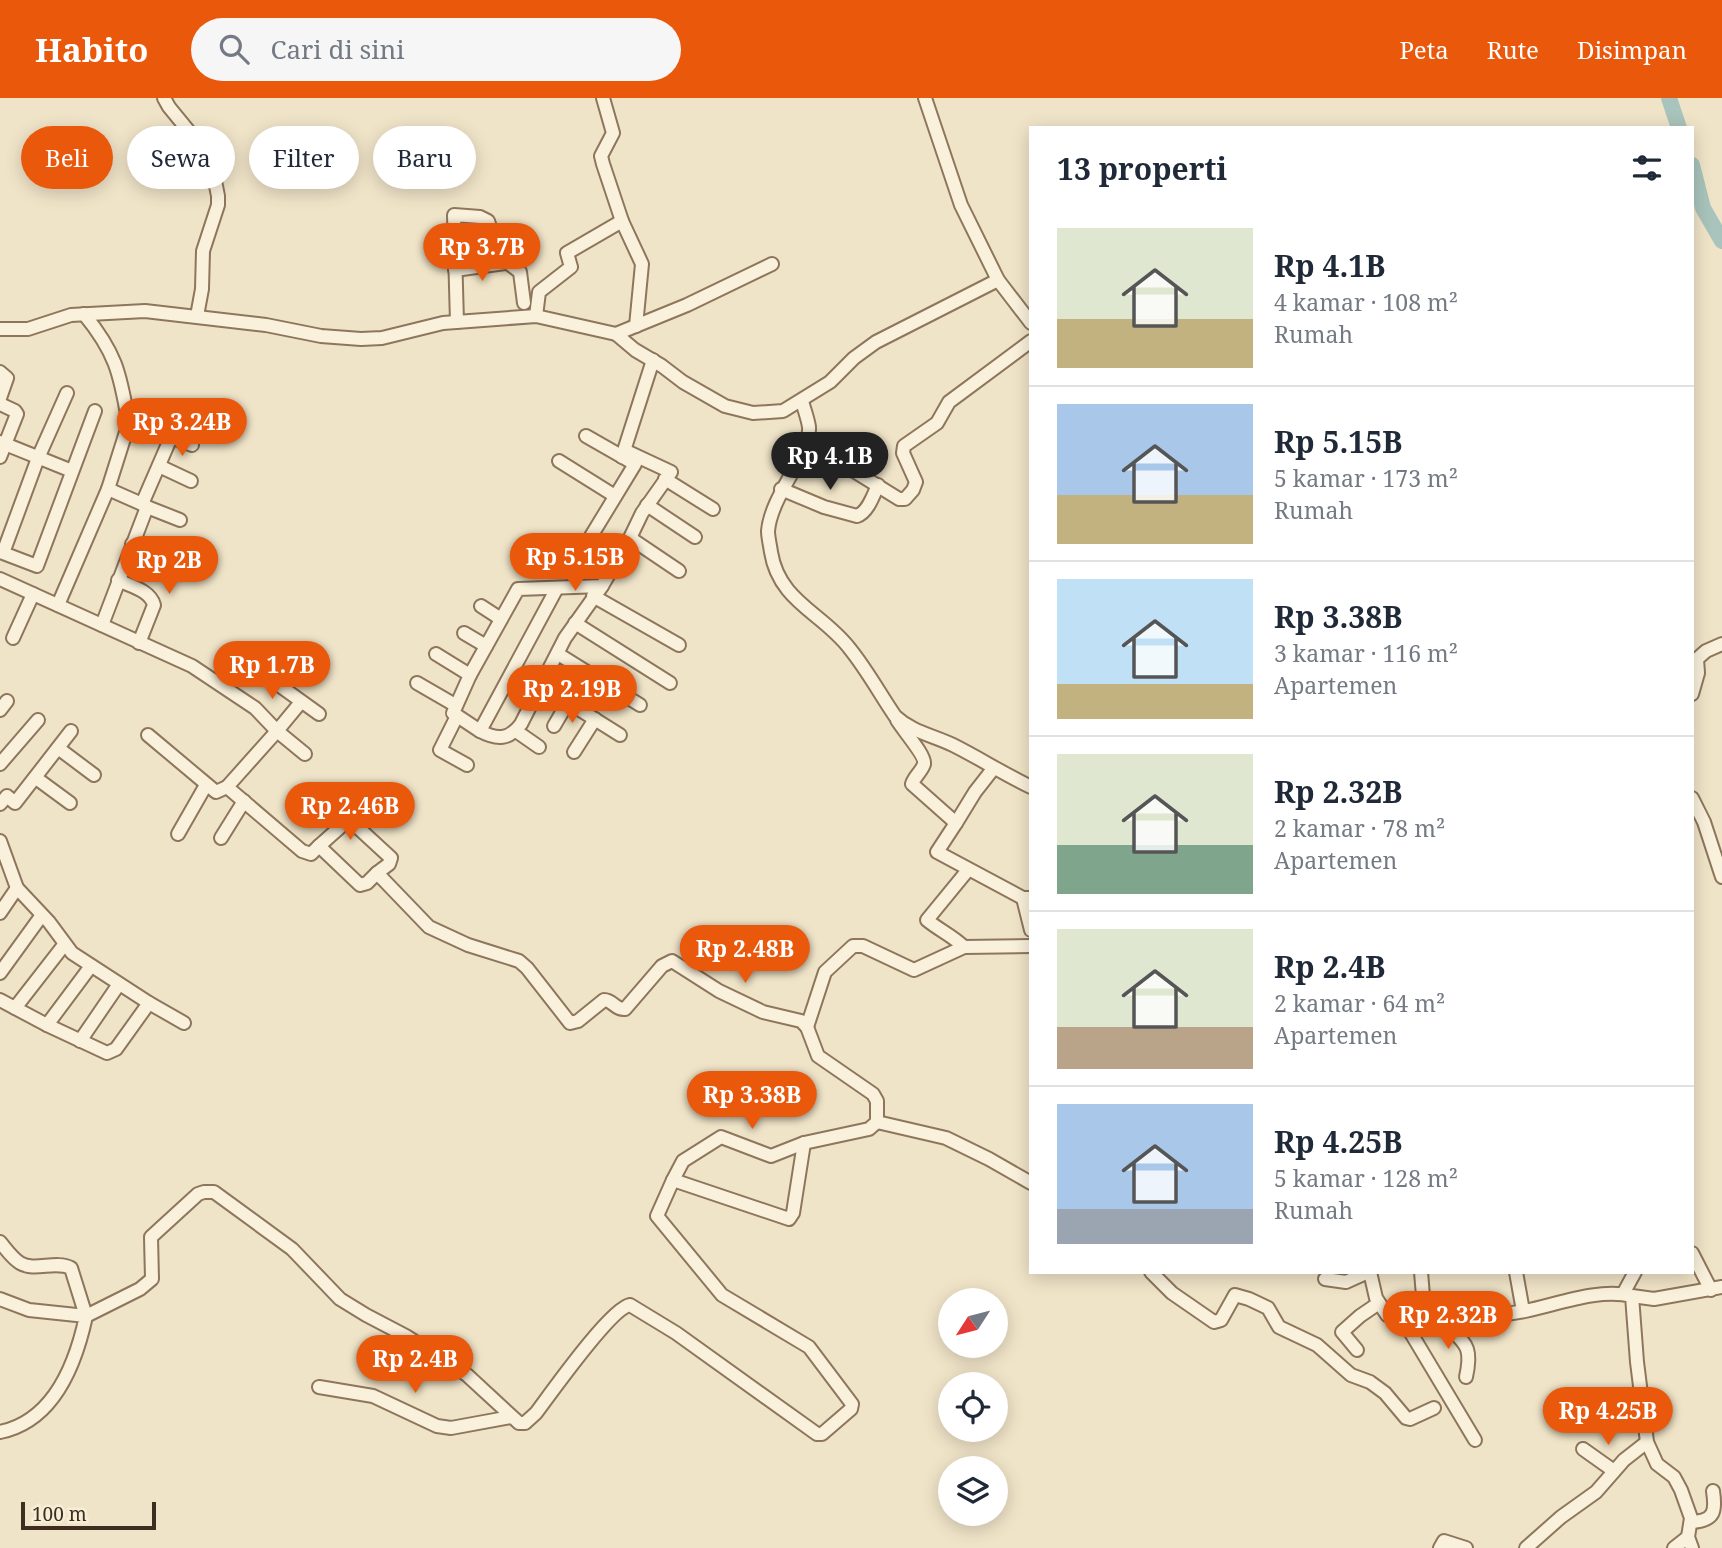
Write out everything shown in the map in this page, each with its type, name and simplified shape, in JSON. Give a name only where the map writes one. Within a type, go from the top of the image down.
[{"type":"street","points":[[164,98],[205,151],[218,196],[218,205],[203,251],[202,289],[197,316]]},
{"type":"street","points":[[603,98],[613,133],[601,156],[622,221],[642,264],[636,326]]},
{"type":"street","points":[[925,98],[961,205],[998,280],[1029,320]]},
{"type":"street","points":[[457,322],[454,215],[480,216],[486,219],[495,248],[505,263]]},
{"type":"street","points":[[536,316],[538,292],[571,267],[567,253],[622,221]]},
{"type":"street","points":[[455,270],[505,263],[512,265],[520,272],[524,303]]},
{"type":"street","points":[[616,334],[687,305],[772,264]]},
{"type":"street","points":[[0,329],[28,329],[71,315],[145,311],[266,325],[321,337],[361,339],[382,338],[443,323],[536,316],[616,334],[683,382],[725,406],[752,413],[783,411],[802,401],[830,382],[854,358],[876,342],[998,280]]},
{"type":"street","points":[[58,605],[108,489],[128,420],[113,356],[102,336],[84,314]]},
{"type":"street","points":[[807,442],[899,499],[907,498],[914,491],[916,482],[903,453],[904,446],[937,423],[949,402],[1029,342]]},
{"type":"street","points":[[623,453],[653,360]]},
{"type":"street","points":[[0,372],[8,378],[0,398]]},
{"type":"street","points":[[67,393],[38,458],[3,553],[37,566],[95,411]]},
{"type":"street","points":[[802,401],[809,426],[807,442],[773,509],[768,532],[773,564],[780,581],[808,612],[835,632],[850,649],[907,737],[923,756],[922,768],[912,783],[956,823]]},
{"type":"street","points":[[0,404],[16,413],[0,457]]},
{"type":"street","points":[[102,625],[173,433],[192,445]]},
{"type":"street","points":[[417,683],[480,731],[496,738],[505,738],[516,731],[575,623],[598,591],[647,505],[671,472],[586,436]]},
{"type":"street","points":[[3,443],[72,471]]},
{"type":"street","points":[[579,556],[635,464],[623,453]]},
{"type":"street","points":[[559,461],[615,496]]},
{"type":"street","points":[[159,466],[191,481]]},
{"type":"street","points":[[665,479],[713,509]]},
{"type":"street","points":[[781,489],[824,508],[857,516],[866,509],[878,485]]},
{"type":"street","points":[[108,489],[180,520]]},
{"type":"street","points":[[647,505],[695,537]]},
{"type":"street","points":[[630,538],[679,570]]},
{"type":"street","points":[[132,544],[163,558]]},
{"type":"street","points":[[0,579],[192,666],[255,708],[304,754]]},
{"type":"street","points":[[118,580],[147,594],[153,600],[139,643]]},
{"type":"street","points":[[480,731],[558,588]]},
{"type":"street","points":[[467,765],[440,750],[470,675],[518,589],[598,591],[679,645]]},
{"type":"street","points":[[13,638],[33,594]]},
{"type":"street","points":[[481,606],[501,619]]},
{"type":"street","points":[[575,623],[670,683]]},
{"type":"street","points":[[464,633],[486,646]]},
{"type":"street","points":[[1694,687],[1698,673],[1697,659],[1706,651],[1722,644]]},
{"type":"street","points":[[436,654],[470,675]]},
{"type":"street","points":[[558,654],[640,705]]},
{"type":"street","points":[[244,660],[319,714]]},
{"type":"street","points":[[542,686],[620,735]]},
{"type":"street","points":[[148,735],[216,792],[227,787],[301,702]]},
{"type":"street","points":[[554,726],[568,702]]},
{"type":"street","points":[[895,716],[918,733],[952,745],[1029,786]]},
{"type":"street","points":[[574,752],[595,719]]},
{"type":"street","points":[[0,764],[38,720]]},
{"type":"street","points":[[2,797],[15,803],[71,731]]},
{"type":"street","points":[[516,731],[539,747]]},
{"type":"street","points":[[58,748],[94,775]]},
{"type":"street","points":[[993,769],[937,852],[1027,898]]},
{"type":"street","points":[[36,778],[70,803]]},
{"type":"street","points":[[178,834],[206,785]]},
{"type":"street","points":[[227,787],[302,851],[311,854],[319,846],[348,821],[391,858],[367,883],[360,885],[319,846]]},
{"type":"street","points":[[221,838],[244,801]]},
{"type":"street","points":[[1694,802],[1720,862],[1722,877]]},
{"type":"street","points":[[1,847],[17,888],[64,944],[91,966],[184,1023]]},
{"type":"street","points":[[964,947],[927,920],[968,870]]},
{"type":"street","points":[[0,1299],[29,1310],[86,1316],[140,1289],[152,1279],[151,1237],[198,1194],[214,1192],[292,1250],[340,1298],[467,1375],[520,1424],[527,1421],[621,1307],[630,1305],[676,1333],[817,1434],[824,1433],[851,1409],[851,1401],[809,1347],[726,1298],[657,1215],[683,1161],[721,1137],[768,1156],[777,1155],[804,1143],[869,1129],[877,1122],[877,1101],[873,1094],[818,1056],[802,1021],[763,1012],[719,991],[672,961],[662,966],[625,1009],[618,1009],[608,1000],[604,1000],[578,1021],[570,1023],[519,961],[468,946],[429,927],[377,873]]},
{"type":"street","points":[[0,913],[17,888]]},
{"type":"street","points":[[0,973],[42,915]]},
{"type":"street","points":[[15,1008],[64,944]]},
{"type":"street","points":[[807,1027],[825,972],[849,948],[863,946],[914,970],[964,947],[1029,946]]},
{"type":"street","points":[[47,1026],[91,966]]},
{"type":"street","points":[[80,1041],[119,984]]},
{"type":"street","points":[[0,1000],[102,1052],[114,1052],[149,1003]]},
{"type":"street","points":[[877,1122],[946,1138],[1029,1182]]},
{"type":"street","points":[[673,1180],[789,1219],[793,1213],[804,1143]]},
{"type":"street","points":[[0,1242],[18,1262],[28,1267],[63,1264],[71,1268],[86,1316],[71,1370],[47,1405],[27,1421],[0,1432]]},
{"type":"street","points":[[1444,1322],[1523,1311],[1605,1294],[1654,1299],[1716,1289],[1694,1256]]},
{"type":"street","points":[[1153,1274],[1172,1293],[1214,1322],[1221,1320],[1235,1295],[1261,1304],[1268,1308],[1279,1327],[1317,1345],[1351,1375],[1370,1382],[1385,1393],[1406,1418],[1410,1419],[1434,1408]]},
{"type":"street","points":[[1325,1279],[1346,1282],[1364,1274]]},
{"type":"street","points":[[1370,1274],[1379,1303],[1387,1315],[1402,1318],[1424,1308]]},
{"type":"street","points":[[1421,1274],[1424,1308]]},
{"type":"street","points":[[1516,1274],[1523,1311]]},
{"type":"street","points":[[1634,1274],[1627,1295],[1647,1443],[1657,1464],[1674,1477],[1693,1522],[1690,1543],[1674,1548]]},
{"type":"street","points":[[1357,1350],[1342,1332],[1379,1303]]},
{"type":"street","points":[[1424,1308],[1444,1322],[1468,1348],[1470,1354],[1466,1377]]},
{"type":"street","points":[[1402,1318],[1475,1440]]},
{"type":"street","points":[[320,1387],[350,1391],[387,1401],[437,1426],[451,1428],[511,1417]]},
{"type":"street","points":[[1526,1548],[1561,1517],[1596,1492],[1635,1450],[1647,1443]]},
{"type":"street","points":[[1583,1449],[1614,1471]]},
{"type":"street","points":[[1693,1522],[1707,1519],[1715,1508],[1713,1491]]},
{"type":"street","points":[[1440,1548],[1444,1541],[1465,1548]]},
{"type":"waterway","points":[[1669,98],[1678,126]]},
{"type":"waterway","points":[[1694,173],[1703,208],[1722,241]]}]
